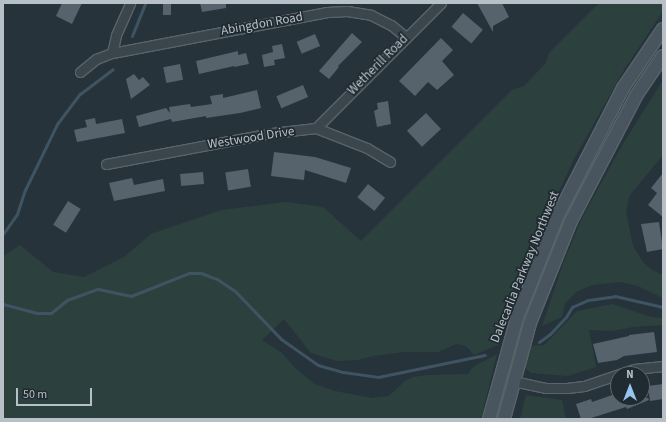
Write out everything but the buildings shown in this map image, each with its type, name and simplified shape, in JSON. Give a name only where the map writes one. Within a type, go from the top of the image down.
[{"type":"main road","name":"Dalecarlia Parkway Northwest","points":[[489,419],[517,318],[558,215],[623,88],[663,29]]},
{"type":"main road","name":"Dalecarlia Parkway Northwest","points":[[504,419],[513,381],[530,323],[571,221],[636,96],[663,56]]},
{"type":"street","points":[[112,53],[116,35],[130,3]]},
{"type":"street","name":"Wetherill Road","points":[[316,128],[441,3]]},
{"type":"street","name":"Abingdon Road","points":[[80,72],[96,59],[112,53],[327,12],[347,11],[371,15],[391,25],[406,37]]},
{"type":"street","name":"Westwood Drive","points":[[106,164],[272,133],[316,128],[367,148],[390,162]]},
{"type":"street","points":[[513,381],[546,388],[567,388],[584,386],[634,369],[663,366]]},
{"type":"green space","points":[[599,3],[663,3],[663,11],[624,70],[575,157],[515,285],[500,344],[474,355],[466,346],[456,344],[438,352],[404,352],[373,356],[358,360],[337,361],[311,353],[284,319],[262,340],[282,353],[296,369],[315,384],[335,391],[372,398],[389,396],[406,380],[413,377],[468,374],[473,367],[497,354],[481,419],[3,419],[3,256],[20,245],[53,272],[84,277],[124,257],[151,234],[221,210],[286,202],[323,207],[361,241],[512,90],[524,86],[545,64],[549,53]]},
{"type":"green space","points":[[663,80],[663,155],[630,195],[626,211],[633,246],[643,262],[652,270],[663,275],[663,298],[638,286],[620,282],[592,285],[576,292],[565,304],[562,317],[542,326],[563,264],[582,218],[621,147]]},
{"type":"green space","points":[[612,304],[651,317],[663,318],[663,325],[633,327],[612,331],[589,330],[596,367],[568,376],[531,373],[523,366],[530,346],[544,345],[577,311]]},
{"type":"green space","points":[[526,395],[562,400],[566,419],[520,419]]},
{"type":"waterway","points":[[132,36],[145,3]]},
{"type":"waterway","points":[[3,234],[17,214],[25,190],[57,124],[80,94],[113,69]]},
{"type":"waterway","points":[[3,304],[37,313],[51,313],[67,300],[98,289],[131,296],[189,273],[201,273],[217,279],[235,291],[281,339],[318,365],[343,372],[378,377],[485,355]]},
{"type":"waterway","points":[[539,342],[550,334],[566,317],[572,307],[588,300],[615,296],[663,307]]}]
